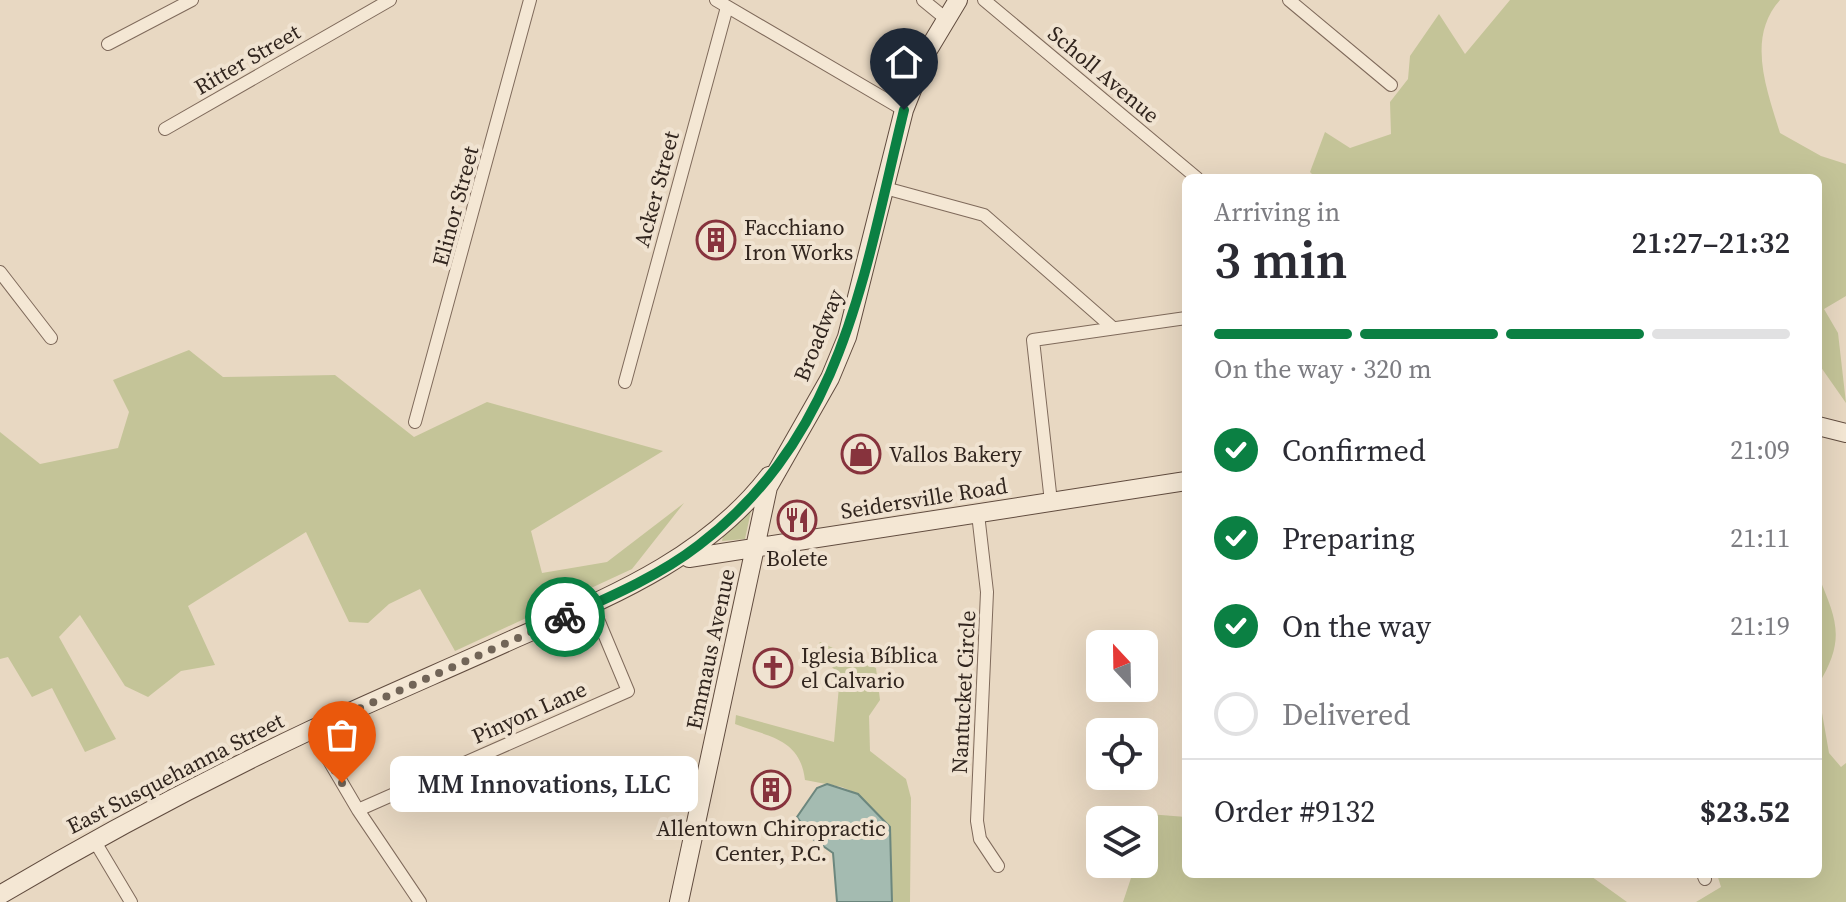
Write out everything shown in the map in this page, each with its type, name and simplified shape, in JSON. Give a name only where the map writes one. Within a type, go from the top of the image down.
[{"type":"main road","name":"Broadway","points":[[756,547],[768,487],[782,458],[809,417],[847,337],[904,110],[945,18],[958,0]]},
{"type":"main road","points":[[1822,427],[1846,433]]},
{"type":"main road","name":"East Susquehanna Street","points":[[0,895],[94,840],[311,730],[592,605],[671,564],[730,518],[782,458]]},
{"type":"main road","name":"Seidersville Road","points":[[671,564],[712,551],[756,547],[1182,482]]},
{"type":"main road","name":"Emmaus Avenue","points":[[679,902],[756,547]]},
{"type":"street","points":[[108,44],[192,0]]},
{"type":"street","name":"Ritter Street","points":[[165,129],[390,0]]},
{"type":"street","name":"Elinor Street","points":[[415,422],[530,0]]},
{"type":"street","points":[[923,0],[945,18]]},
{"type":"street","name":"Scholl Avenue","points":[[984,0],[1192,174]]},
{"type":"street","points":[[1289,0],[1391,85]]},
{"type":"street","points":[[722,4],[904,110]]},
{"type":"street","name":"Acker Street","points":[[625,382],[722,4]]},
{"type":"street","points":[[885,188],[984,215],[1113,328]]},
{"type":"street","points":[[0,272],[51,338]]},
{"type":"street","points":[[1051,502],[1033,340],[1182,319]]},
{"type":"street","name":"Nantucket Circle","points":[[978,514],[987,592],[977,821],[980,839],[998,866]]},
{"type":"street","name":"Pinyon Lane","points":[[358,810],[628,691],[592,605]]},
{"type":"street","points":[[311,730],[358,810],[420,902]]},
{"type":"street","points":[[94,840],[131,902]]},
{"type":"green space","points":[[1510,0],[1780,0],[1764,31],[1762,65],[1780,133],[1821,156],[1846,164],[1846,296],[1824,309],[1838,333],[1846,403],[1822,369],[1822,174],[1310,172],[1325,132],[1350,148],[1391,134],[1390,102],[1408,79],[1410,56],[1439,14],[1465,54]]},
{"type":"green space","points":[[189,350],[223,377],[335,375],[414,437],[487,402],[663,451],[531,531],[542,573],[607,562],[684,503],[632,569],[455,651],[420,589],[389,604],[368,623],[349,622],[306,532],[188,606],[215,665],[181,671],[148,697],[125,686],[80,615],[59,637],[116,739],[85,752],[52,688],[32,697],[8,657],[0,659],[0,432],[40,464],[118,448],[129,412],[113,380]]},
{"type":"green space","points":[[751,511],[745,539],[722,541],[723,536]]},
{"type":"green space","points":[[1822,585],[1836,630],[1822,678]]},
{"type":"green space","points":[[820,642],[876,668],[880,700],[869,716],[870,751],[906,779],[911,798],[910,902],[892,902],[891,844],[858,794],[842,787],[805,780],[797,755],[790,747],[771,736],[735,724],[736,715],[834,742],[840,675],[815,650]]},
{"type":"green space","points":[[1822,713],[1829,753],[1841,767],[1846,763],[1846,902],[1696,902],[1721,887],[1718,878],[1822,878]]},
{"type":"green space","points":[[1158,815],[1182,817],[1182,878],[1594,878],[1627,902],[1123,902],[1131,878],[1158,878]]},
{"type":"shaded area","points":[[827,784],[858,794],[890,827],[892,902],[837,902],[833,853],[813,839],[797,817],[817,788]]},
{"type":"way so far","points":[[342,783],[311,730],[565,617]]},
{"type":"place","name":"Facchiano Iron Works","points":[[716,240]]},
{"type":"place","name":"Vallos Bakery","points":[[861,454]]},
{"type":"place","name":"Bolete","points":[[797,520]]},
{"type":"place","name":"Iglesia Bíblica el Calvario","points":[[773,668]]},
{"type":"place","name":"MM Innovations, LLC","points":[[342,783]]},
{"type":"place","name":"Allentown Chiropractic Center, P.C.","points":[[771,790]]},
{"type":"route","points":[[565,617],[647,577],[698,546],[745,504],[782,458],[830,378],[847,337],[862,288],[904,110]]}]
